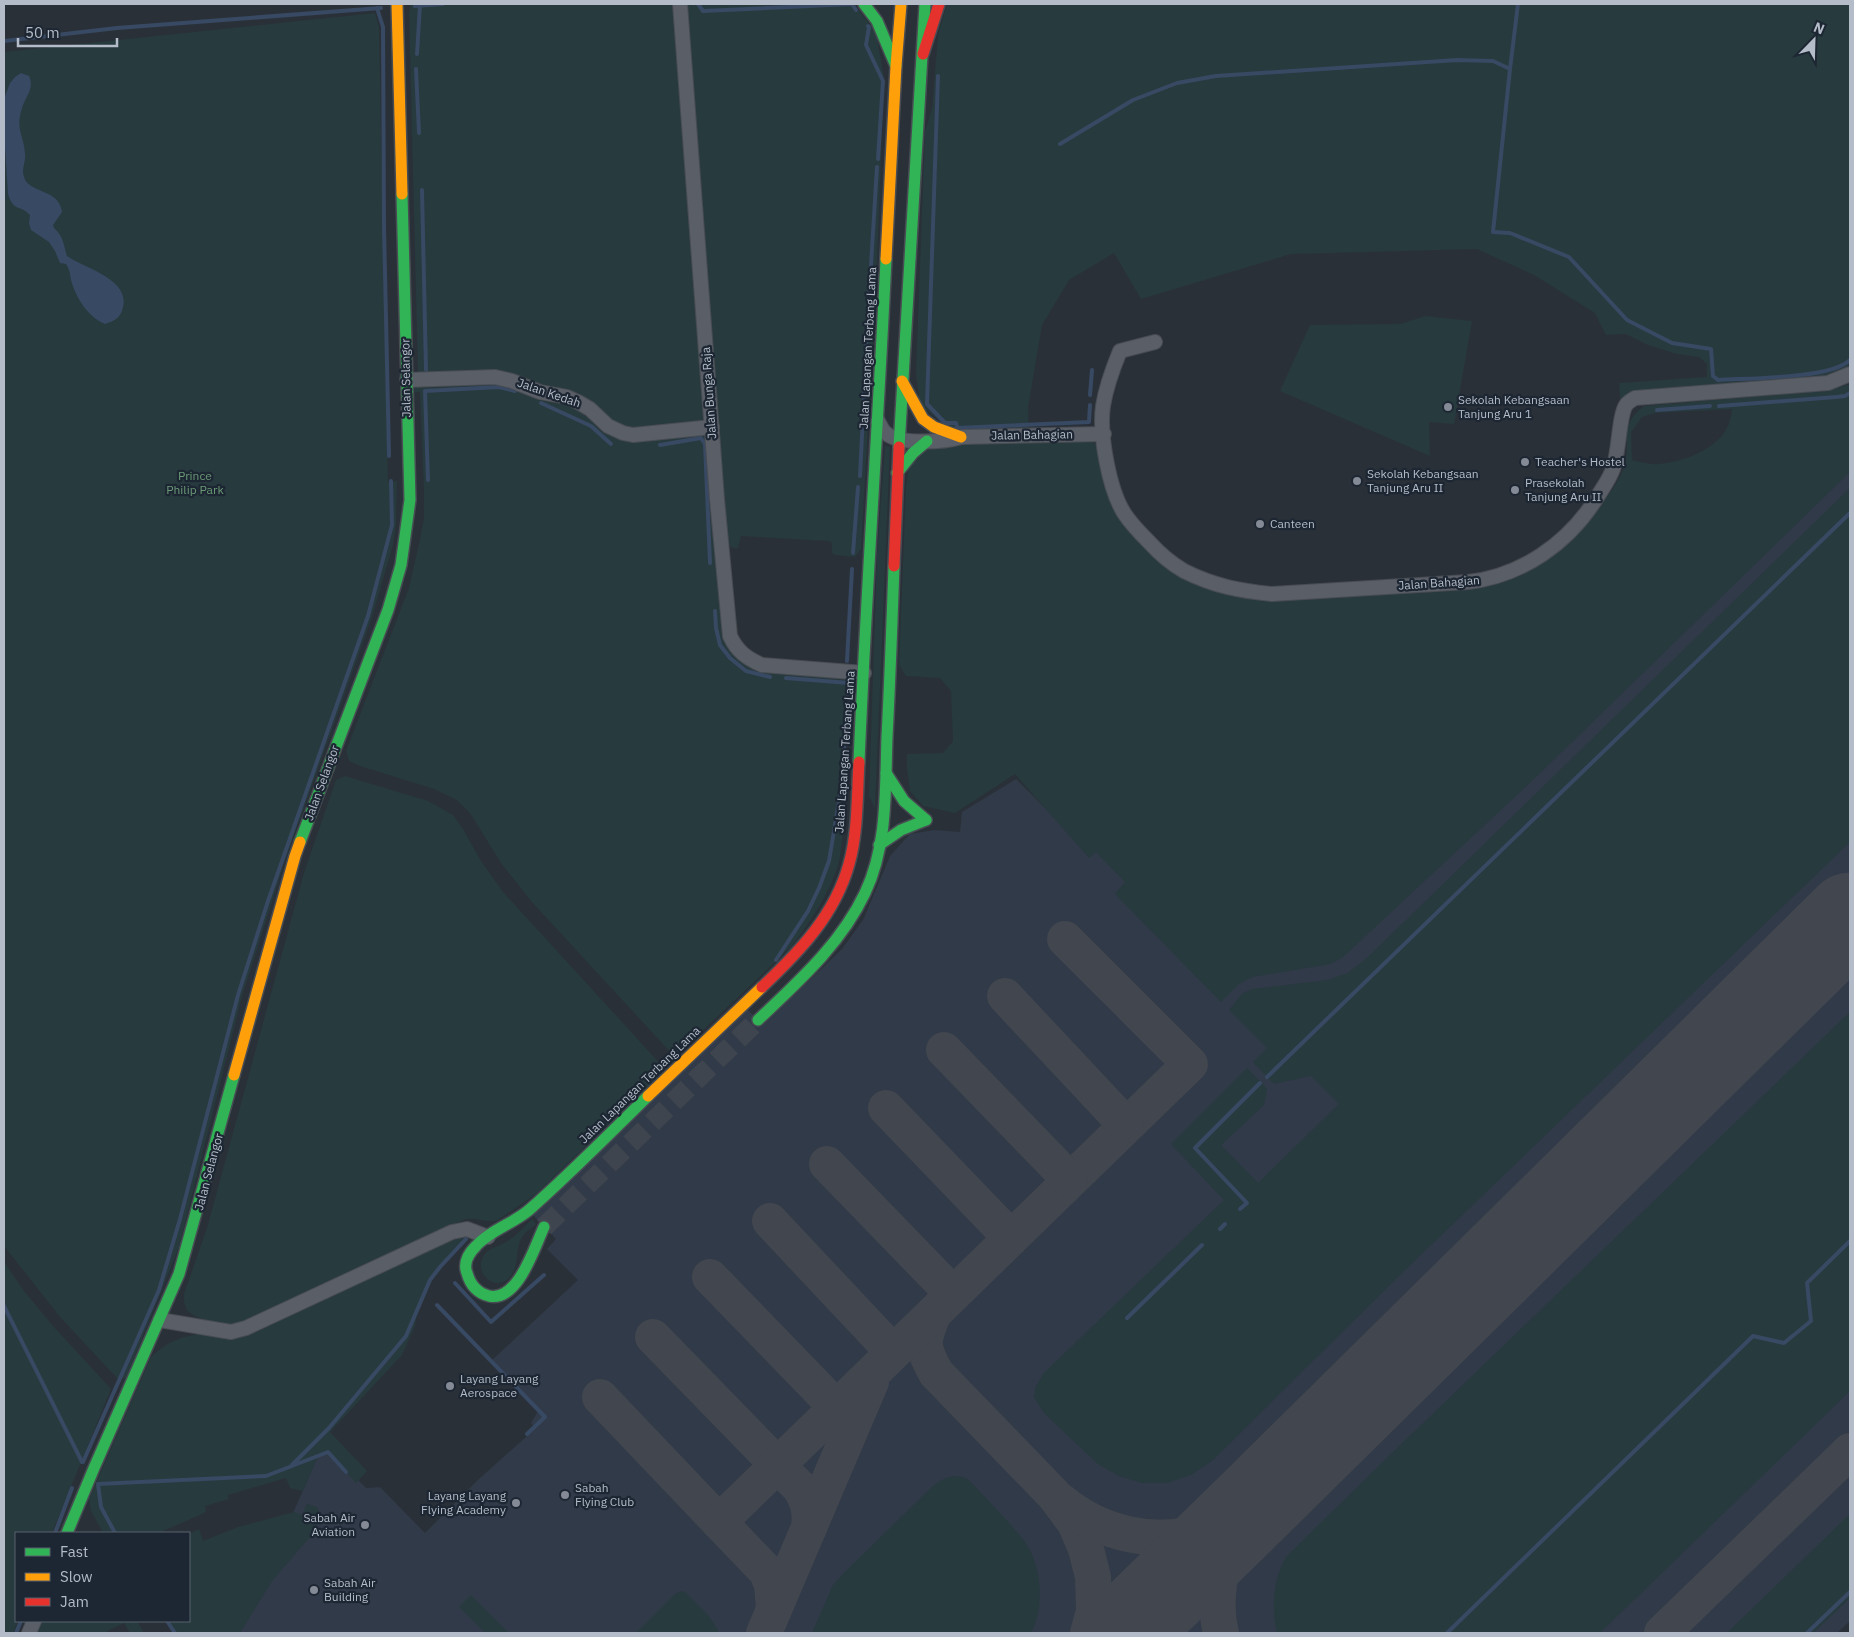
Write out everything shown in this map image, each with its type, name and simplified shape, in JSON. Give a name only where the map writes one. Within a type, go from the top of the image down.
[{"type":"main road","name":"Jalan Selangor","points":[[67,1532],[83,1491],[179,1274],[194,1227],[295,856],[388,610],[401,565],[410,500],[398,4]]},
{"type":"main road","points":[[864,4],[877,21],[896,66]]},
{"type":"main road","name":"Jalan Lapangan Terbang Lama","points":[[544,1228],[517,1284],[507,1293],[496,1297],[482,1294],[470,1284],[465,1268],[469,1254],[477,1244],[528,1211],[744,1006],[813,934],[834,903],[849,864],[856,816],[868,561],[878,421],[896,66],[901,4]]},
{"type":"main road","points":[[758,1020],[830,948],[854,914],[874,871],[884,821],[899,439],[925,4]]},
{"type":"main road","points":[[923,54],[939,4]]},
{"type":"main road","points":[[902,381],[923,419],[934,427],[960,437]]},
{"type":"main road","points":[[898,473],[913,453],[927,441]]},
{"type":"main road","points":[[879,844],[910,824],[926,820],[904,801],[886,774]]},
{"type":"street","name":"Jalan Bunga Raja","points":[[680,4],[730,636],[739,652],[750,660],[762,664],[864,673]]},
{"type":"street","name":"Jalan Bahagian","points":[[1155,342],[1120,351],[1114,364],[1103,407],[1104,434],[1110,481],[1123,512],[1156,550],[1183,570],[1213,583],[1242,592],[1272,594],[1486,580],[1521,566],[1556,546],[1575,528],[1594,502],[1613,469],[1619,449],[1623,411],[1627,403],[1635,398],[1828,383],[1850,374]]},
{"type":"street","name":"Jalan Kedah","points":[[407,380],[504,378],[540,392],[567,397],[590,408],[608,426],[617,431],[633,435],[712,427]]},
{"type":"street","points":[[878,421],[886,434],[899,439]]},
{"type":"street","name":"Jalan Bahagian","points":[[899,439],[927,441],[951,440],[960,437],[1104,434]]},
{"type":"street","points":[[160,1320],[231,1332],[246,1328],[452,1232],[467,1229],[488,1237]]},
{"type":"shaded area","points":[[1850,443],[1850,1621],[1837,1633],[233,1633],[267,1573],[326,1437],[362,1476],[358,1480],[366,1488],[380,1487],[425,1533],[479,1479],[535,1429],[531,1423],[538,1411],[491,1361],[578,1280],[547,1249],[556,1239],[531,1213],[746,1008],[763,1025],[842,949],[863,920],[890,856],[910,834],[934,830],[960,832],[962,812],[1016,779],[1083,846]]},
{"type":"green space","points":[[411,4],[676,4],[706,420],[639,429],[624,427],[613,422],[583,398],[435,372],[418,372],[409,13]]},
{"type":"green space","points":[[685,4],[853,4],[872,27],[877,38],[884,78],[876,288],[861,549],[855,557],[832,553],[832,543],[829,541],[741,536],[738,548],[734,548],[727,541]]},
{"type":"green space","points":[[947,4],[1850,4],[1850,369],[1834,376],[1635,392],[1620,398],[1619,383],[1707,377],[1707,364],[1699,357],[1677,354],[1648,345],[1626,334],[1606,335],[1595,313],[1534,275],[1477,249],[1291,254],[1141,299],[1114,253],[1069,280],[1042,325],[1028,408],[1029,428],[966,432],[952,430],[920,405],[916,374],[925,131],[932,109],[938,35]]},
{"type":"green space","name":"Prince Philip Park","points":[[375,13],[379,27],[388,482],[397,481],[396,525],[393,545],[372,617],[284,864],[242,996],[179,1247],[126,1378],[118,1379],[61,1318],[4,1246],[4,52]]},
{"type":"green space","points":[[1425,316],[1472,321],[1454,424],[1429,422],[1430,456],[1280,391],[1310,325],[1401,324]]},
{"type":"green space","points":[[498,383],[569,404],[584,411],[604,428],[702,434],[709,437],[727,639],[778,671],[846,680],[843,739],[836,805],[844,816],[842,845],[839,862],[831,885],[813,917],[792,946],[674,1056],[531,901],[501,863],[470,813],[457,800],[434,789],[360,766],[349,761],[346,751],[409,588],[424,519],[420,392],[413,392],[416,386]]},
{"type":"green space","points":[[1850,384],[1850,472],[1533,780],[1343,957],[1331,964],[1252,977],[1239,984],[1221,1002],[1115,894],[1125,882],[1096,852],[1089,858],[1015,774],[955,813],[923,806],[910,791],[907,754],[943,753],[953,741],[951,691],[940,678],[906,676],[899,665],[906,486],[909,467],[929,448],[944,444],[1085,438],[1099,448],[1118,514],[1212,589],[1241,597],[1273,600],[1428,589],[1472,588],[1496,584],[1527,572],[1555,554],[1579,531],[1590,519],[1621,475],[1625,464],[1628,426],[1636,413],[1644,406],[1831,390]],"holes":[[[1732,409],[1730,421],[1725,432],[1717,441],[1695,455],[1659,464],[1632,460],[1631,432],[1642,417],[1655,413]]]},
{"type":"green space","points":[[885,446],[890,447],[875,808],[869,796],[877,554]]},
{"type":"green space","points":[[1850,488],[1850,842],[1402,1273],[1212,1461],[1191,1475],[1167,1483],[1142,1483],[1119,1476],[1098,1464],[1044,1413],[1034,1397],[1036,1386],[1044,1373],[1224,1200],[1171,1144],[1247,1068],[1267,1089],[1264,1105],[1221,1145],[1258,1183],[1339,1104],[1311,1076],[1274,1084],[1253,1062],[1267,1048],[1229,1010],[1243,993],[1252,989],[1328,980],[1348,973],[1368,957]]},
{"type":"green space","points":[[345,776],[428,801],[453,815],[481,861],[503,892],[654,1057],[662,1067],[663,1072],[536,1194],[498,1220],[463,1220],[250,1321],[236,1325],[226,1325],[190,1313],[185,1304],[184,1294],[207,1228],[304,873],[336,780]]},
{"type":"green space","points":[[1850,1012],[1850,1391],[1600,1633],[1277,1633],[1274,1594],[1278,1575],[1286,1557]]},
{"type":"green space","points":[[532,1219],[536,1224],[522,1237],[518,1247],[515,1270],[512,1275],[502,1282],[496,1283],[486,1278],[481,1267],[484,1255],[513,1237]]},
{"type":"green space","points":[[463,1235],[466,1239],[430,1280],[417,1310],[415,1326],[402,1355],[330,1432],[367,1471],[356,1483],[328,1452],[318,1456],[303,1491],[290,1488],[286,1478],[228,1495],[229,1499],[205,1506],[206,1512],[161,1532],[102,1532],[91,1511],[89,1499],[151,1357],[176,1340],[197,1334],[240,1336],[252,1334],[450,1239]]},
{"type":"green space","points":[[4,1262],[24,1291],[53,1326],[111,1389],[52,1532],[15,1532],[15,1622],[18,1622],[13,1633],[4,1633]]},
{"type":"green space","points":[[954,1476],[963,1477],[970,1481],[1024,1541],[1030,1551],[1035,1562],[1040,1587],[1038,1612],[1031,1633],[812,1633],[833,1585],[932,1487],[943,1479]]},
{"type":"green space","points":[[307,1504],[317,1507],[319,1512],[318,1522],[310,1537],[272,1581],[240,1633],[175,1633],[168,1622],[190,1622],[190,1534],[199,1529],[203,1541],[238,1527],[294,1512],[302,1515]]},
{"type":"green space","points":[[1850,1514],[1850,1598],[1813,1633],[1727,1633]]},
{"type":"green space","points":[[684,1591],[708,1615],[718,1630],[717,1633],[636,1633],[676,1593]]},
{"type":"green space","points":[[471,1595],[509,1633],[485,1633],[459,1607]]},
{"type":"green space","points":[[42,1622],[138,1622],[144,1633],[130,1633],[124,1623],[107,1631],[108,1633],[37,1633]]},
{"type":"water","points":[[21,73],[29,76],[31,80],[19,122],[25,154],[24,177],[32,186],[50,195],[60,204],[62,212],[53,225],[61,238],[67,256],[104,276],[120,289],[123,297],[122,311],[117,319],[111,322],[105,324],[88,312],[79,300],[73,287],[66,264],[60,263],[49,242],[31,230],[29,223],[30,215],[15,206],[10,200],[4,131],[4,99],[10,83]]},
{"type":"waterway","points":[[415,6],[443,4]]},
{"type":"waterway","points":[[698,4],[703,11],[852,4],[856,10]]},
{"type":"waterway","points":[[1510,69],[1518,4]]},
{"type":"waterway","points":[[417,54],[420,5]]},
{"type":"waterway","points":[[377,8],[383,27],[384,227],[389,456]]},
{"type":"waterway","points":[[4,41],[117,28],[381,8]]},
{"type":"waterway","points":[[868,26],[866,45],[883,81],[878,159]]},
{"type":"waterway","points":[[1060,144],[1133,100],[1177,83],[1216,76],[1457,60],[1493,61],[1510,69],[1493,232],[1510,233],[1569,257],[1627,320],[1672,343],[1711,349],[1713,376],[1718,380],[1808,374],[1826,371],[1850,360]]},
{"type":"waterway","points":[[416,69],[419,133]]},
{"type":"waterway","points":[[938,76],[927,404],[945,423],[956,423],[957,428],[1089,422],[1090,405]]},
{"type":"waterway","points":[[865,363],[877,167]]},
{"type":"waterway","points":[[422,190],[426,370]]},
{"type":"waterway","points":[[1090,395],[1092,370]]},
{"type":"waterway","points":[[860,476],[865,375]]},
{"type":"waterway","points":[[428,480],[425,391],[499,387],[515,391]]},
{"type":"waterway","points":[[1719,406],[1836,397],[1845,396],[1850,393]]},
{"type":"waterway","points":[[541,403],[591,426],[611,444]]},
{"type":"waterway","points":[[1657,410],[1710,406]]},
{"type":"waterway","points":[[660,445],[701,438],[705,444],[710,563]]},
{"type":"waterway","points":[[83,1462],[159,1290],[180,1219],[238,995],[268,901],[368,616],[392,525],[391,481]]},
{"type":"waterway","points":[[853,553],[858,487]]},
{"type":"waterway","points":[[1267,1077],[1850,513]]},
{"type":"waterway","points":[[847,661],[852,569]]},
{"type":"waterway","points":[[715,611],[720,645],[730,658],[746,671],[770,677]]},
{"type":"waterway","points":[[776,960],[808,911],[829,861],[841,789],[849,683],[786,678]]},
{"type":"waterway","points":[[1240,1209],[1247,1203],[1195,1148],[1260,1083]]},
{"type":"waterway","points":[[1220,1229],[1225,1224]]},
{"type":"waterway","points":[[292,1465],[329,1428],[406,1336],[430,1280],[466,1239]]},
{"type":"waterway","points":[[1447,1633],[1753,1336],[1784,1343],[1811,1321],[1807,1283],[1850,1241]]},
{"type":"waterway","points":[[1127,1318],[1202,1245]]},
{"type":"waterway","points":[[455,1283],[491,1322],[544,1275]]},
{"type":"waterway","points":[[437,1305],[545,1417],[527,1434]]},
{"type":"waterway","points":[[4,1306],[82,1462]]},
{"type":"waterway","points":[[114,1532],[101,1507],[98,1484],[266,1476],[328,1452],[346,1472]]},
{"type":"waterway","points":[[55,1532],[72,1488]]},
{"type":"waterway","points":[[1807,1633],[1850,1592]]},
{"type":"waterway","points":[[16,1633],[21,1622]]},
{"type":"waterway","points":[[168,1622],[175,1633]]},
{"type":"taxiway","points":[[1065,939],[1190,1064],[934,1313],[927,1330],[925,1343],[928,1356],[936,1373],[1055,1496],[1075,1523],[1086,1549],[1093,1577],[1094,1611],[1088,1633]]},
{"type":"taxiway","points":[[1005,996],[1126,1125]]},
{"type":"taxiway","points":[[944,1050],[1070,1180]]},
{"type":"taxiway","points":[[886,1108],[1011,1238]]},
{"type":"taxiway","points":[[827,1164],[953,1294]]},
{"type":"taxiway","points":[[770,1221],[893,1352]]},
{"type":"taxiway","points":[[710,1277],[836,1407],[845,1430]]},
{"type":"taxiway","points":[[600,1397],[719,1522],[934,1313]]},
{"type":"taxiway","points":[[653,1337],[800,1488],[808,1506],[810,1516],[809,1528]]},
{"type":"taxiway","points":[[764,1633],[871,1382]]},
{"type":"taxiway","points":[[1662,1633],[1850,1451]]},
{"type":"taxiway","points":[[1062,1502],[1077,1513],[1111,1529],[1148,1537],[1186,1535],[1222,1523],[1250,1509]]},
{"type":"taxiway","points":[[1221,1633],[1218,1609],[1221,1571],[1233,1535],[1250,1509]]},
{"type":"taxiway","points":[[719,1522],[767,1572],[772,1585],[774,1609]]},
{"type":"runway","points":[[1123,1633],[1850,917]]},
{"type":"tunnel","points":[[544,1227],[758,1020]]},
{"type":"traffic: fast","points":[[864,4],[877,21],[896,66]]},
{"type":"traffic: fast","points":[[899,447],[925,4]]},
{"type":"traffic: fast","points":[[300,842],[388,610],[401,565],[410,500],[402,194]]},
{"type":"traffic: fast","points":[[859,762],[886,259]]},
{"type":"traffic: fast","points":[[897,473],[913,453],[927,441]]},
{"type":"traffic: fast","points":[[758,1020],[803,977],[844,929],[865,893],[878,856],[884,816],[894,566]]},
{"type":"traffic: fast","points":[[886,773],[904,801],[926,820]]},
{"type":"traffic: fast","points":[[879,845],[901,830],[926,820]]},
{"type":"traffic: fast","points":[[67,1532],[179,1274],[234,1075]]},
{"type":"traffic: fast","points":[[544,1227],[524,1272],[508,1291],[499,1296],[489,1296],[475,1288],[468,1277],[466,1269],[467,1258],[473,1249],[488,1236],[529,1210],[648,1096]]},
{"type":"traffic: slow","points":[[397,4],[402,194]]},
{"type":"traffic: slow","points":[[886,259],[901,4]]},
{"type":"traffic: slow","points":[[902,381],[923,419],[934,427],[961,437]]},
{"type":"traffic: slow","points":[[234,1075],[300,842]]},
{"type":"traffic: slow","points":[[648,1096],[762,987]]},
{"type":"traffic: jam","points":[[923,54],[939,4]]},
{"type":"traffic: jam","points":[[894,566],[899,447]]},
{"type":"traffic: jam","points":[[762,987],[814,931],[835,900],[843,882],[854,840],[859,762]]},
{"type":"place","name":"Sekolah Kebangsaan Tanjung Aru 1","points":[[1448,407]]},
{"type":"place","name":"Teacher's Hostel","points":[[1525,462]]},
{"type":"place","name":"Sekolah Kebangsaan Tanjung Aru II","points":[[1357,481]]},
{"type":"place","name":"Prasekolah Tanjung Aru II","points":[[1515,490]]},
{"type":"place","name":"Canteen","points":[[1260,524]]},
{"type":"place","name":"Layang Layang Aerospace","points":[[450,1386]]},
{"type":"place","name":"Sabah Flying Club","points":[[565,1495]]},
{"type":"place","name":"Layang Layang Flying Academy","points":[[516,1503]]},
{"type":"place","name":"Sabah Air Aviation","points":[[365,1525]]},
{"type":"place","name":"Sabah Air Building","points":[[314,1590]]}]
